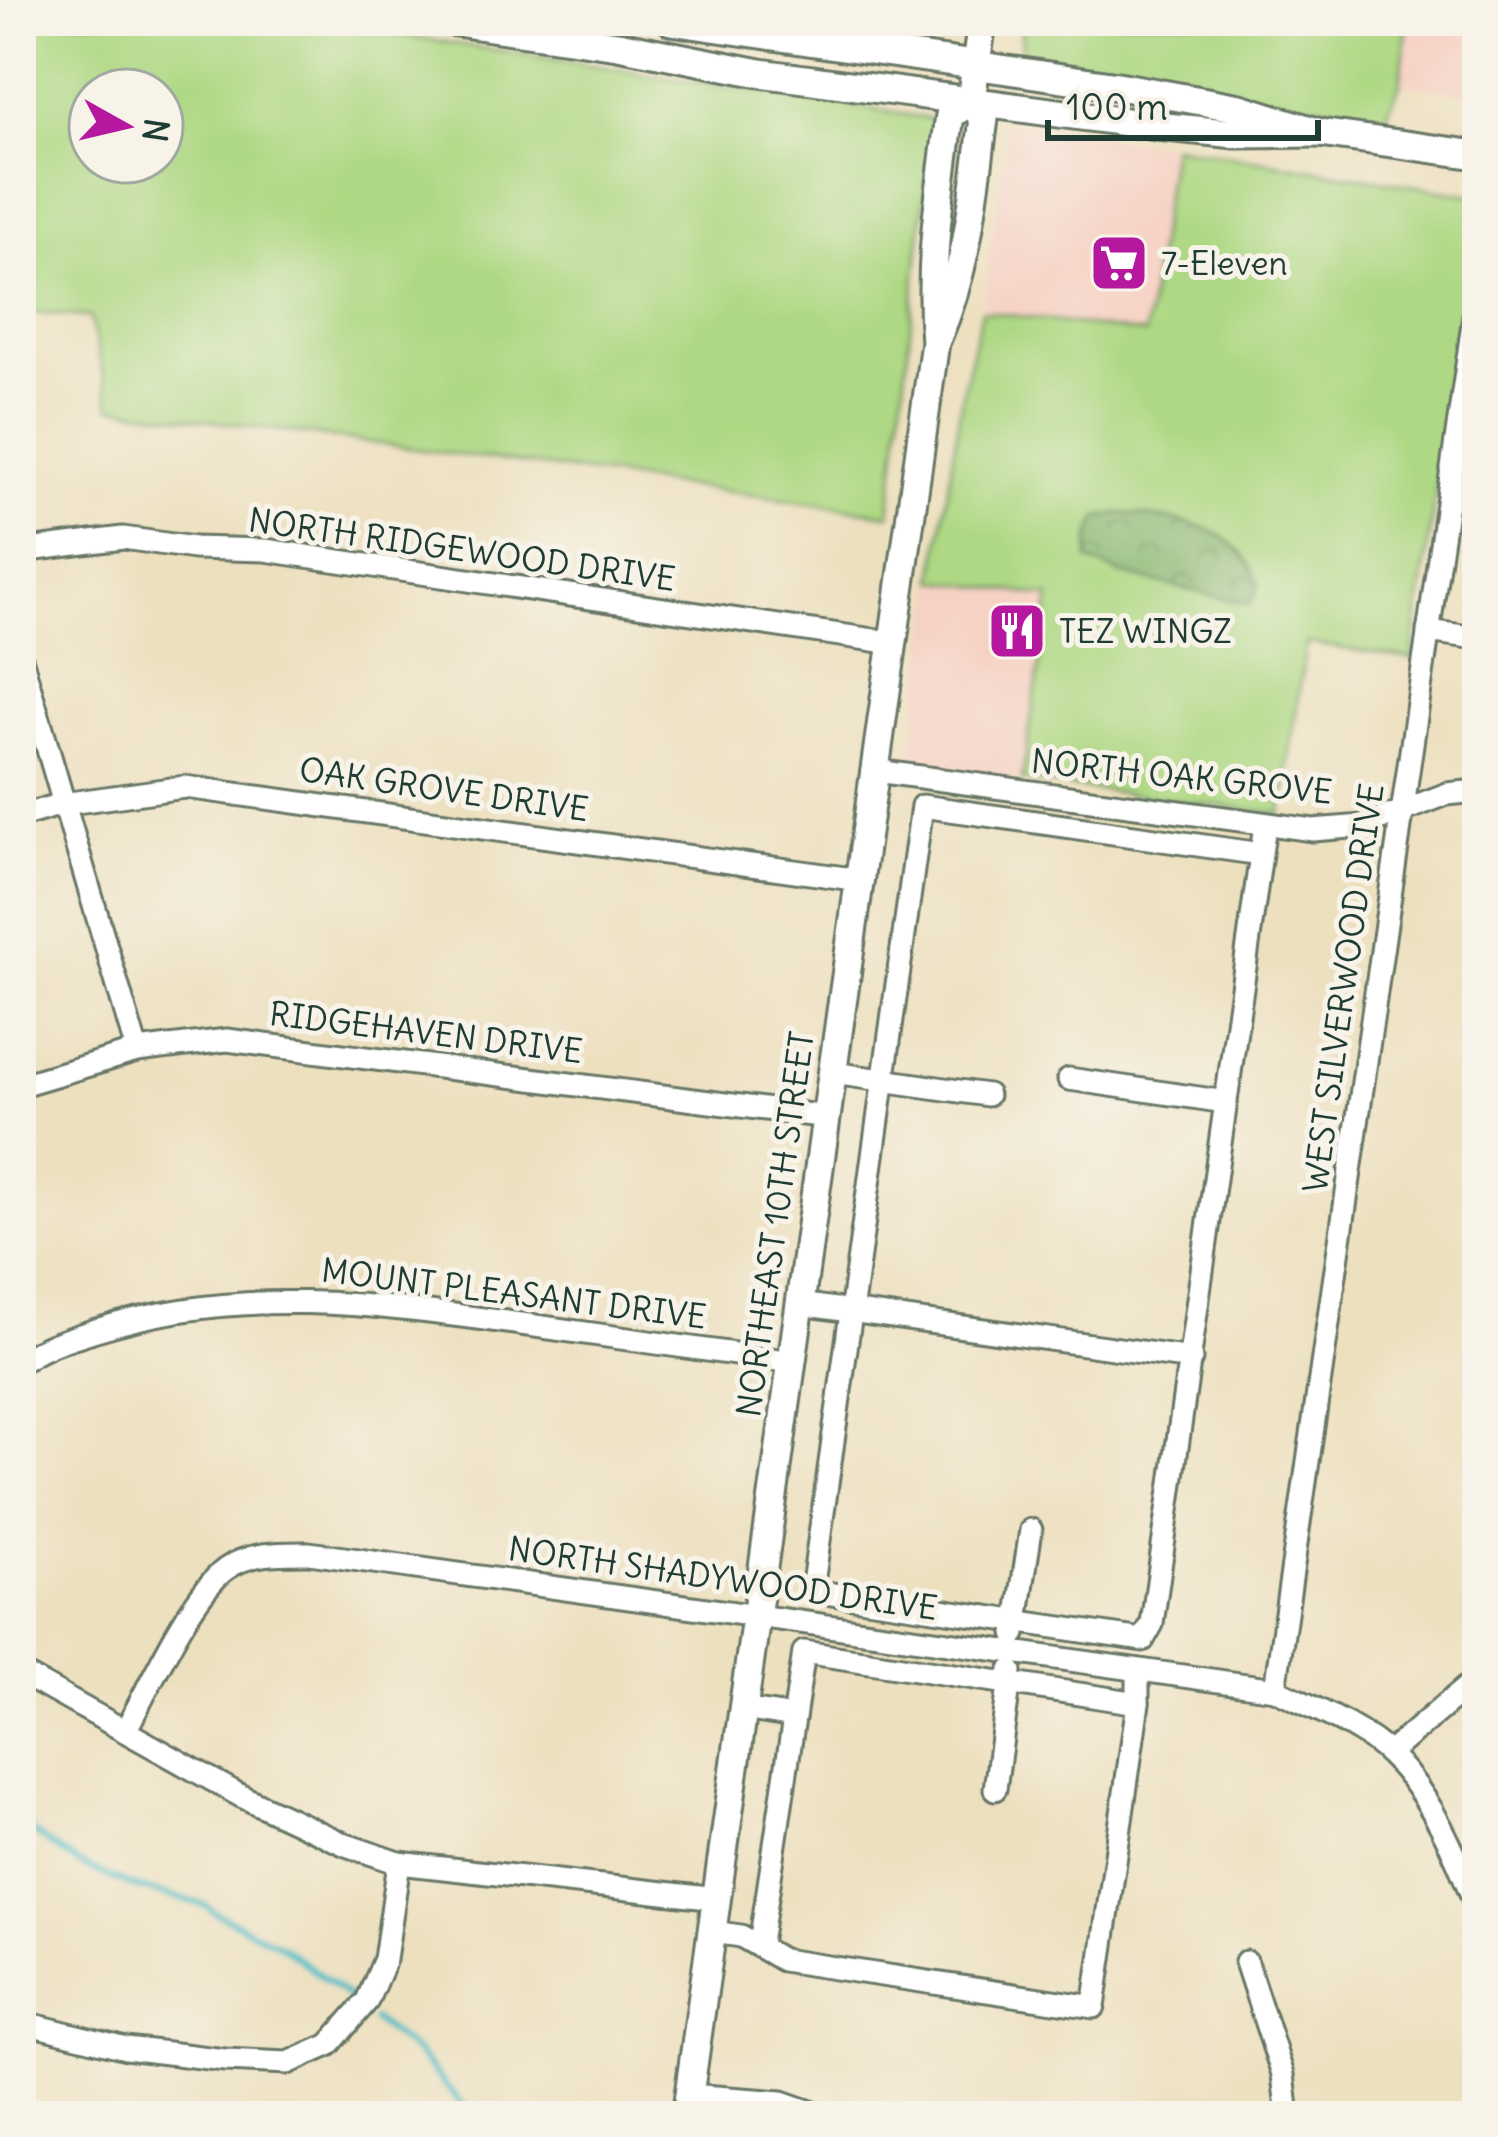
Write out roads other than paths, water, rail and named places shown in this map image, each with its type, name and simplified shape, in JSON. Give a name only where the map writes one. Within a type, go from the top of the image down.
[{"type":"main road","points":[[449,21],[618,45],[760,73],[1207,132],[1320,133],[1477,155]]},
{"type":"main road","points":[[671,21],[1181,97],[1240,108],[1320,133]]},
{"type":"main road","name":"NORTHEAST 10TH STREET","points":[[687,2105],[935,341],[930,287],[950,115],[971,101],[982,21]]},
{"type":"street","name":"WEST SILVERWOOD DRIVE","points":[[1275,1689],[1428,631],[1469,407],[1477,296]]},
{"type":"street","name":"NORTH RIDGEWOOD DRIVE","points":[[21,551],[123,538],[194,548],[265,550],[894,644]]},
{"type":"street","points":[[1428,631],[1477,638]]},
{"type":"street","points":[[21,658],[137,1051]]},
{"type":"street","name":"NORTH OAK GROVE","points":[[876,771],[1312,830],[1363,826],[1447,794],[1477,791]]},
{"type":"street","name":"OAK GROVE DRIVE","points":[[21,816],[62,804],[184,787],[860,880]]},
{"type":"street","points":[[1262,854],[922,806],[812,1591],[1143,1640],[1152,1624],[1191,1359],[1262,854],[1265,825]]},
{"type":"street","name":"RIDGEHAVEN DRIVE","points":[[21,1084],[137,1051],[227,1040],[827,1117]]},
{"type":"street","points":[[833,1073],[987,1095]]},
{"type":"street","points":[[1069,1079],[1226,1102]]},
{"type":"street","name":"MOUNT PLEASANT DRIVE","points":[[21,1362],[40,1348],[133,1318],[224,1304],[317,1300],[792,1362]]},
{"type":"street","points":[[800,1304],[1191,1359]]},
{"type":"street","points":[[995,1789],[1030,1530]]},
{"type":"street","name":"NORTH SHADYWOOD DRIVE","points":[[125,1731],[201,1595],[226,1568],[260,1554],[309,1552],[1275,1689],[1389,1753]]},
{"type":"street","points":[[760,1944],[804,1652],[1138,1702]]},
{"type":"street","points":[[712,1932],[741,1936],[782,1960],[1094,2007],[1138,1702],[1138,1670]]},
{"type":"street","points":[[21,1673],[241,1796],[346,1845],[399,1863],[716,1899]]},
{"type":"street","points":[[1477,1678],[1389,1753],[1425,1802],[1462,1869],[1477,1908]]},
{"type":"street","points":[[743,1709],[794,1717]]},
{"type":"street","points":[[21,2022],[126,2048],[288,2063],[328,2045],[367,2001],[385,1959],[399,1863]]},
{"type":"street","points":[[1246,1962],[1283,2075],[1288,2116]]},
{"type":"street","points":[[687,2105],[782,2102],[822,2116]]},
{"type":"waterway","points":[[21,1824],[79,1864],[137,1888],[206,1905],[283,1947],[351,1999]]},
{"type":"waterway","points":[[373,2020],[417,2053],[472,2116]]},
{"type":"place","name":"7-Eleven","points":[[1119,263]]},
{"type":"place","name":"TEZ WINGZ","points":[[1017,631]]}]
